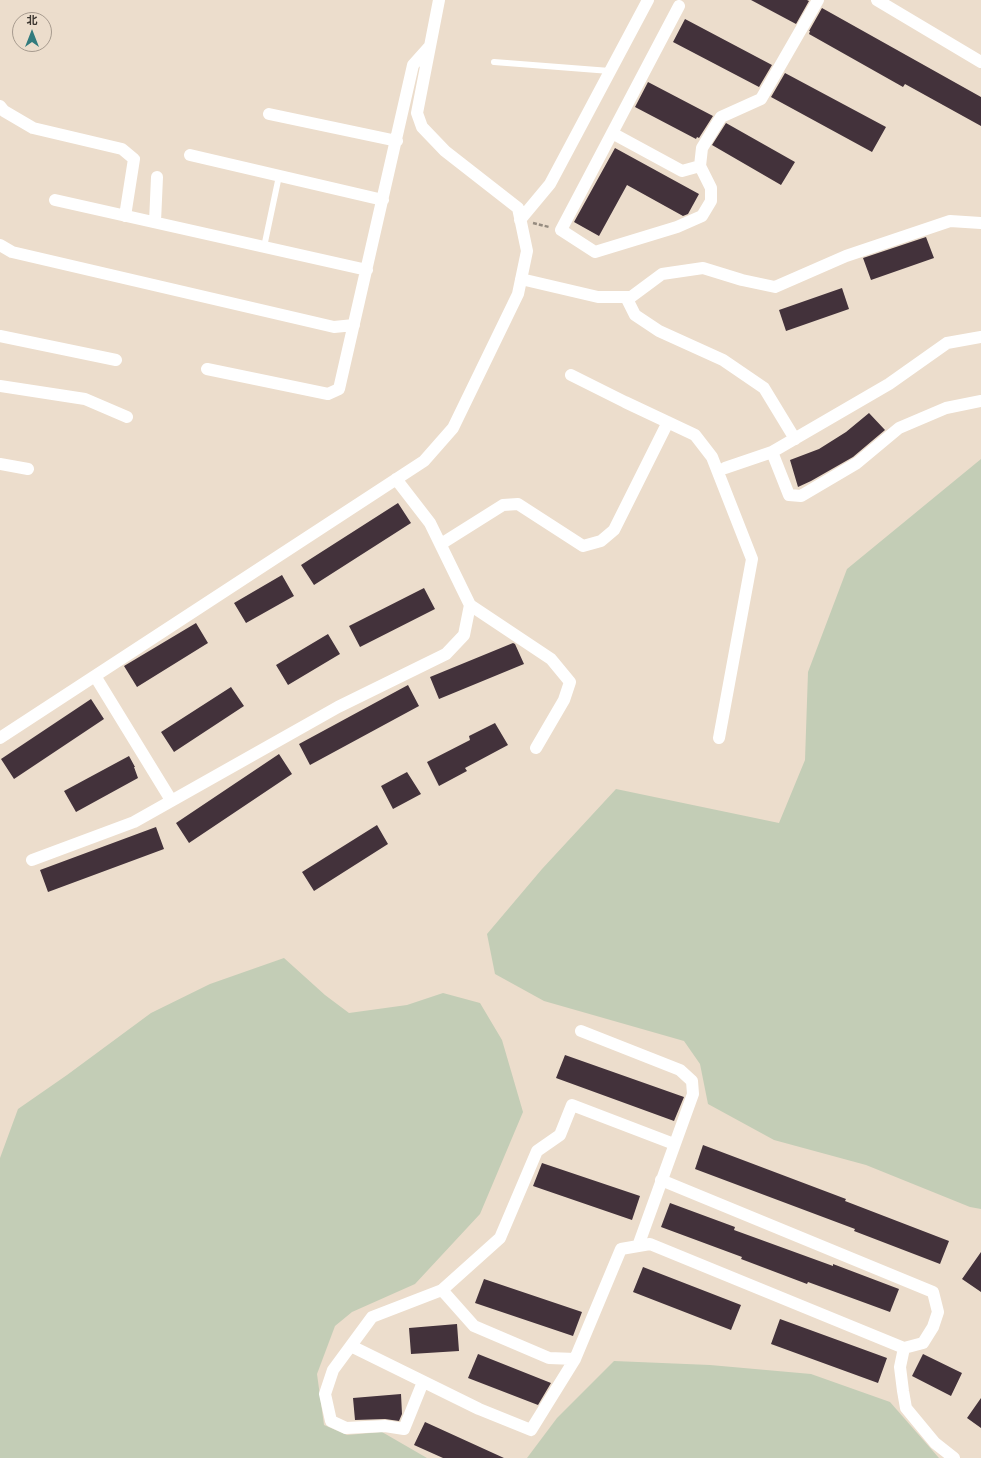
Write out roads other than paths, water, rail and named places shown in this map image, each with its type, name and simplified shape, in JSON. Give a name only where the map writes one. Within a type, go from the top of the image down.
[{"type":"street","points":[[0,738],[424,461],[453,428],[518,294],[527,251],[518,208],[445,152],[422,127],[418,113],[439,0]]},
{"type":"street","points":[[520,220],[550,184],[648,0]]},
{"type":"street","points":[[679,6],[561,230],[595,252],[677,227],[702,216],[711,201],[711,188],[700,166],[702,148],[721,117],[761,99],[818,0]]},
{"type":"street","points":[[877,0],[981,62]]},
{"type":"street","points":[[207,369],[328,394],[338,389],[397,142],[413,65],[430,45]]},
{"type":"street","points":[[0,106],[4,111],[33,128],[122,149],[134,159],[124,216]]},
{"type":"street","points":[[269,114],[397,142]]},
{"type":"street","points":[[612,133],[682,171],[700,166]]},
{"type":"street","points":[[190,155],[383,200]]},
{"type":"street","points":[[155,222],[156,177]]},
{"type":"street","points":[[55,200],[366,270]]},
{"type":"street","points":[[521,279],[598,297],[631,297],[662,274],[702,268],[742,280],[776,286],[846,256],[950,221],[981,223]]},
{"type":"street","points":[[0,245],[12,252],[334,327],[354,325]]},
{"type":"street","points":[[626,297],[635,315],[659,331],[723,360],[764,388],[795,439]]},
{"type":"street","points":[[0,336],[116,360]]},
{"type":"street","points":[[725,468],[772,452],[889,384],[947,343],[981,337]]},
{"type":"street","points":[[571,375],[695,434],[712,457],[752,559],[719,738]]},
{"type":"street","points":[[0,386],[85,399],[127,417]]},
{"type":"street","points":[[772,452],[789,495],[801,496],[857,463],[899,428],[946,408],[981,401]]},
{"type":"street","points":[[440,544],[503,504],[518,504],[583,546],[601,541],[614,530],[668,422]]},
{"type":"street","points":[[0,464],[28,469]]},
{"type":"street","points":[[396,479],[430,523],[470,605],[551,659],[570,682],[564,700],[536,748]]},
{"type":"street","points":[[32,860],[134,822],[338,707],[446,654],[464,635],[470,605]]},
{"type":"street","points":[[95,676],[171,800]]},
{"type":"street","points":[[581,1031],[680,1070],[692,1081],[693,1094],[638,1246]]},
{"type":"street","points":[[423,1382],[404,1429],[385,1426],[346,1428],[331,1420],[325,1394],[332,1370],[372,1316],[442,1290],[500,1238],[537,1151],[560,1135],[572,1105],[674,1144]]},
{"type":"street","points":[[351,1346],[479,1409],[531,1430],[575,1359],[621,1249],[650,1244],[904,1348],[923,1344],[933,1327],[938,1312],[933,1292],[662,1180]]},
{"type":"street","points":[[442,1290],[474,1326],[549,1358],[575,1359]]},
{"type":"street","points":[[904,1348],[900,1367],[906,1408],[935,1443],[954,1458]]},
{"type":"lane","points":[[494,62],[610,71]]},
{"type":"lane","points":[[264,247],[279,176]]}]
